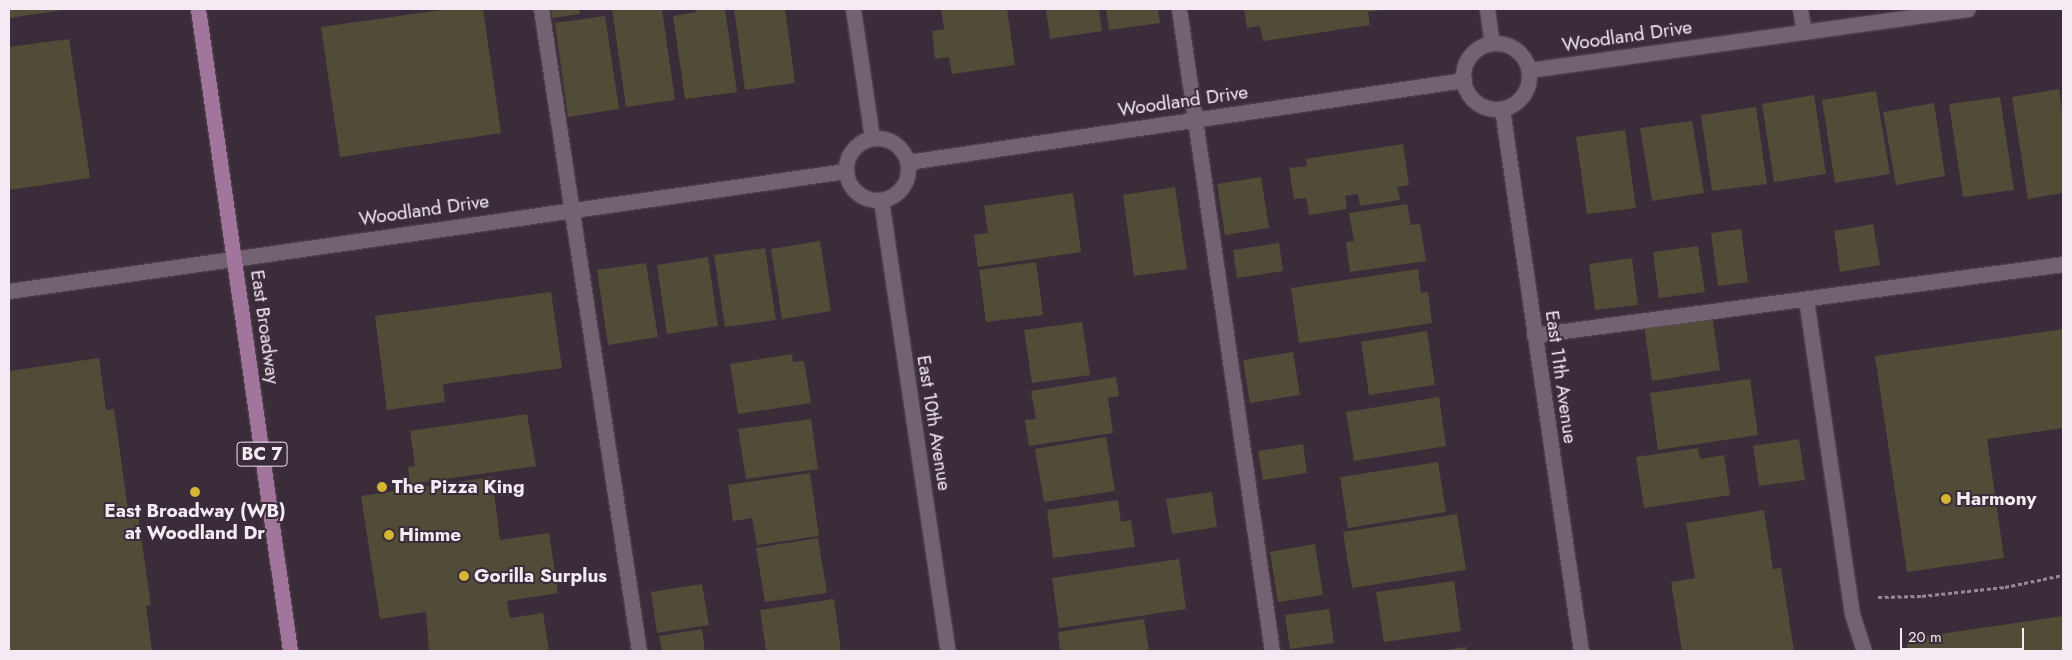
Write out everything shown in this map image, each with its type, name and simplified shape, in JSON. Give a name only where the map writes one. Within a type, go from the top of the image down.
[{"type":"main road","name":"East Broadway","points":[[198,9],[290,651]]},
{"type":"street","points":[[541,9],[570,210],[639,651]]},
{"type":"street","points":[[853,9],[872,137]]},
{"type":"street","points":[[1179,9],[1272,651]]},
{"type":"street","points":[[1487,9],[1492,43]]},
{"type":"street","points":[[1800,9],[1804,32]]},
{"type":"street","name":"Woodland Drive","points":[[1529,70],[1968,9]]},
{"type":"street","points":[[1492,43],[1505,43],[1516,49],[1529,70],[1523,95],[1514,104],[1502,108],[1477,102],[1468,93],[1464,80],[1464,67],[1470,55],[1492,43]]},
{"type":"street","name":"Woodland Drive","points":[[908,162],[1464,80]]},
{"type":"street","name":"East 11th Avenue","points":[[1502,108],[1581,651]]},
{"type":"street","points":[[872,137],[895,143],[904,151],[908,162],[908,175],[903,188],[893,196],[881,200],[857,194],[846,172],[852,149],[872,137]]},
{"type":"street","name":"Woodland Drive","points":[[9,290],[846,172]]},
{"type":"street","name":"East 10th Avenue","points":[[881,200],[948,651]]},
{"type":"street","points":[[1534,335],[2063,264]]},
{"type":"street","points":[[1806,299],[1849,597],[1864,651]]},
{"type":"path","points":[[1849,597],[1922,596],[2005,587],[2063,574]]},
{"type":"building","points":[[9,9],[63,9],[63,10],[9,18]]},
{"type":"building","points":[[448,9],[483,9],[501,133],[340,157],[321,27]]},
{"type":"building","points":[[551,9],[579,9],[580,14],[552,18]]},
{"type":"building","points":[[612,9],[662,9],[675,100],[626,107]]},
{"type":"building","points":[[696,9],[725,9],[737,92],[685,99],[673,16],[697,12]]},
{"type":"building","points":[[734,9],[785,9],[795,83],[745,90]]},
{"type":"building","points":[[941,9],[1007,9],[1015,65],[952,74],[949,57],[935,59],[932,31],[944,29]]},
{"type":"building","points":[[1046,9],[1099,9],[1102,31],[1050,39]]},
{"type":"building","points":[[1106,9],[1158,9],[1160,23],[1109,30]]},
{"type":"building","points":[[1244,9],[1384,10],[1368,12],[1370,25],[1263,41],[1260,26],[1247,28]]},
{"type":"building","points":[[605,16],[619,109],[568,117],[555,23]]},
{"type":"building","points":[[69,39],[90,178],[9,190],[9,47]]},
{"type":"building","points":[[2059,89],[2063,119],[2063,193],[2028,199],[2012,97]]},
{"type":"building","points":[[1876,91],[1890,174],[1835,183],[1822,100]]},
{"type":"building","points":[[1814,95],[1826,174],[1774,182],[1762,104]]},
{"type":"building","points":[[2000,97],[2014,190],[1963,197],[1949,104]]},
{"type":"building","points":[[1934,103],[1945,176],[1896,185],[1883,112]]},
{"type":"building","points":[[1756,107],[1767,184],[1712,191],[1701,115]]},
{"type":"building","points":[[1692,121],[1704,193],[1652,201],[1640,128]]},
{"type":"building","points":[[1625,130],[1636,208],[1587,214],[1576,137]]},
{"type":"building","points":[[1403,144],[1409,185],[1397,187],[1400,200],[1360,206],[1358,194],[1345,196],[1347,209],[1309,215],[1306,198],[1294,199],[1289,168],[1307,166],[1306,159]]},
{"type":"building","points":[[1261,177],[1269,228],[1225,235],[1217,184]]},
{"type":"building","points":[[1175,187],[1187,269],[1134,276],[1123,195]]},
{"type":"building","points":[[1073,193],[1081,252],[978,267],[974,235],[988,233],[984,206]]},
{"type":"building","points":[[1407,204],[1411,225],[1420,224],[1426,261],[1350,272],[1346,242],[1354,241],[1349,213]]},
{"type":"building","points":[[1873,224],[1880,265],[1840,272],[1834,231]]},
{"type":"building","points":[[1741,229],[1748,282],[1718,286],[1711,233]]},
{"type":"building","points":[[820,241],[831,311],[782,319],[771,249]]},
{"type":"building","points":[[1279,243],[1283,271],[1237,278],[1233,250]]},
{"type":"building","points":[[1698,246],[1705,292],[1659,298],[1653,252]]},
{"type":"building","points":[[765,248],[776,320],[725,327],[714,255]]},
{"type":"building","points":[[708,257],[718,326],[667,334],[657,265]]},
{"type":"building","points":[[1632,258],[1638,305],[1595,310],[1589,264]]},
{"type":"building","points":[[1036,262],[1043,315],[986,322],[979,270]]},
{"type":"building","points":[[646,263],[658,337],[608,345],[597,270]]},
{"type":"building","points":[[1418,269],[1421,293],[1428,292],[1432,323],[1299,343],[1291,288]]},
{"type":"building","points":[[551,292],[562,368],[443,384],[445,402],[387,410],[375,316]]},
{"type":"building","points":[[1712,315],[1720,370],[1652,381],[1644,326]]},
{"type":"building","points":[[1082,322],[1090,375],[1032,383],[1024,330]]},
{"type":"building","name":"Harmony","points":[[2063,329],[2063,428],[1987,439],[2004,558],[1907,572],[1875,356]]},
{"type":"building","points":[[1427,331],[1435,385],[1369,395],[1361,342]]},
{"type":"building","points":[[1293,352],[1300,395],[1250,403],[1243,360]]},
{"type":"building","points":[[792,354],[793,362],[804,361],[811,403],[738,414],[730,364]]},
{"type":"building","points":[[99,358],[106,410],[114,409],[129,517],[138,516],[151,605],[146,606],[152,651],[9,651],[9,371]]},
{"type":"building","points":[[1116,377],[1119,396],[1108,398],[1113,433],[1029,446],[1025,420],[1036,419],[1031,391]]},
{"type":"building","points":[[1750,379],[1758,435],[1658,450],[1650,393]]},
{"type":"building","points":[[1439,397],[1446,446],[1354,461],[1346,412]]},
{"type":"building","points":[[527,414],[536,466],[410,484],[408,467],[415,466],[410,431]]},
{"type":"building","points":[[811,419],[818,469],[746,479],[738,429]]},
{"type":"building","points":[[1106,437],[1115,491],[1044,502],[1035,449]]},
{"type":"building","points":[[1799,439],[1805,480],[1759,486],[1753,446]]},
{"type":"building","points":[[1303,444],[1307,473],[1263,480],[1258,451]]},
{"type":"building","points":[[1698,448],[1700,459],[1724,455],[1730,495],[1644,508],[1636,457]]},
{"type":"building","points":[[1438,462],[1446,512],[1348,528],[1340,477]]},
{"type":"building","points":[[810,473],[819,536],[757,545],[752,518],[733,521],[728,485]]},
{"type":"building","points":[[492,477],[500,540],[549,533],[558,593],[507,601],[510,618],[543,613],[549,651],[429,651],[426,612],[380,619],[361,496]]},
{"type":"building","points":[[1212,492],[1217,527],[1172,534],[1166,499]]},
{"type":"building","points":[[1118,500],[1121,522],[1131,520],[1135,547],[1053,558],[1047,510]]},
{"type":"building","points":[[1764,510],[1773,569],[1781,568],[1794,651],[1682,651],[1671,582],[1695,578],[1686,523]]},
{"type":"building","points":[[1457,514],[1466,570],[1352,588],[1343,532]]},
{"type":"building","points":[[818,538],[827,593],[765,602],[756,548]]},
{"type":"building","points":[[1315,544],[1323,595],[1278,602],[1270,552]]},
{"type":"building","points":[[1179,559],[1186,609],[1059,628],[1052,578]]},
{"type":"building","points":[[1454,581],[1461,631],[1384,642],[1376,592]]},
{"type":"building","points":[[702,584],[709,625],[657,633],[651,592]]},
{"type":"building","points":[[834,599],[841,651],[766,651],[760,610]]},
{"type":"building","points":[[1329,609],[1334,643],[1290,649],[1285,615]]},
{"type":"building","points":[[2063,616],[2063,651],[1908,651],[1906,639]]},
{"type":"building","points":[[1144,619],[1149,651],[1060,651],[1058,632]]},
{"type":"building","points":[[702,629],[705,651],[662,651],[659,636]]},
{"type":"building","points":[[1466,647],[1467,651],[1443,651],[1443,650]]},
{"type":"place","name":"The Pizza King","points":[[382,487]]},
{"type":"place","name":"East Broadway (WB) at Woodland Dr","points":[[195,492]]},
{"type":"place","name":"Harmony","points":[[1946,499]]},
{"type":"place","name":"Himme","points":[[389,535]]},
{"type":"place","name":"Gorilla Surplus","points":[[464,576]]}]
